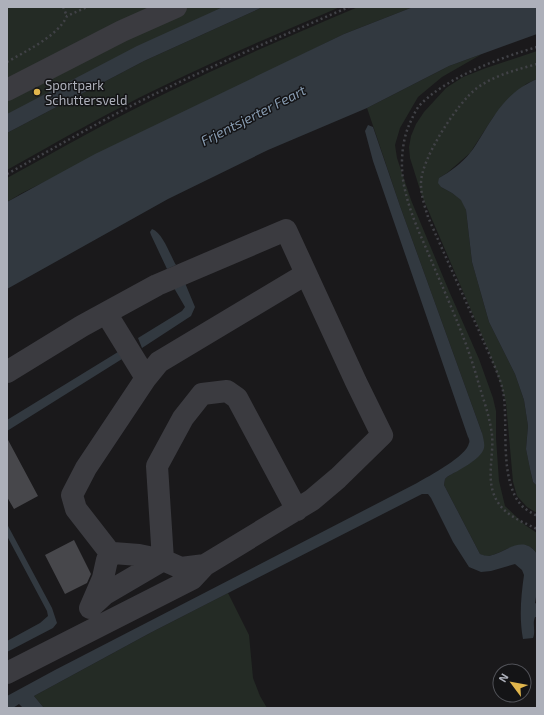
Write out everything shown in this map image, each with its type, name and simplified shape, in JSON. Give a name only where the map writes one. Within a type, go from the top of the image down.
[{"type":"lane","points":[[7,90],[122,31],[176,7]]},
{"type":"lane","points":[[7,372],[106,313],[157,285],[286,230],[382,435],[327,488],[297,510],[205,565],[192,579],[7,674]]},
{"type":"lane","points":[[111,554],[76,509],[72,495],[86,468],[146,378],[159,362],[306,274]]},
{"type":"lane","points":[[106,313],[146,378]]},
{"type":"lane","points":[[163,560],[157,466],[183,418],[202,394],[227,390],[237,398],[297,510]]},
{"type":"lane","points":[[90,608],[103,578],[107,560],[113,553],[122,553],[163,560],[181,568],[205,565]]},
{"type":"lane","points":[[58,647],[94,603],[105,594],[163,560]]},
{"type":"path","points":[[63,7],[67,16]]},
{"type":"path","points":[[7,62],[55,32],[63,24],[67,16],[87,7]]},
{"type":"path","points":[[7,174],[86,130],[161,91],[265,43],[349,7]]},
{"type":"path","points":[[537,48],[514,54],[486,66],[438,90],[428,98],[418,108],[409,126],[403,149],[402,162],[405,190],[416,225],[475,369],[488,416],[492,434],[491,488],[499,504],[506,512],[537,529]]},
{"type":"path","points":[[537,64],[511,71],[488,81],[476,89],[465,100],[447,124],[434,145],[422,171],[420,184],[428,217],[480,333],[503,389],[505,407],[504,439],[508,472],[514,494],[522,506],[537,516]]},
{"type":"shaded area","name":"Sportpark Schuttersveld","points":[[7,7],[242,7],[7,124]]},
{"type":"shaded area","points":[[263,7],[340,7],[226,56],[159,88],[7,170],[7,133],[144,61]]},
{"type":"shaded area","points":[[358,7],[413,7],[344,34],[22,193],[7,202],[7,178],[103,125],[186,83]]},
{"type":"shaded area","points":[[537,51],[537,79],[526,84],[494,116],[470,153],[439,178],[441,187],[462,200],[466,210],[472,262],[489,322],[515,374],[524,400],[528,426],[526,449],[533,482],[537,486],[537,513],[527,507],[517,496],[513,482],[506,403],[500,382],[489,352],[422,196],[410,158],[409,147],[411,136],[416,124],[424,112],[446,88],[463,77]]},
{"type":"shaded area","points":[[482,54],[442,77],[418,97],[400,128],[395,145],[397,158],[411,200],[479,359],[493,398],[496,411],[499,481],[505,506],[525,525],[537,533],[537,554],[532,548],[526,545],[520,545],[489,556],[480,554],[444,485],[447,477],[473,461],[482,433],[400,206],[367,108],[449,66]]},
{"type":"shaded area","points":[[228,593],[249,635],[253,678],[260,696],[267,708],[44,708],[34,696],[150,633]]},
{"type":"water","points":[[223,7],[263,7],[144,61],[7,133],[7,114],[137,46]]},
{"type":"water","name":"Frjentsjerter Feart","points":[[413,7],[537,7],[537,34],[449,66],[367,108],[268,150],[168,199],[7,289],[7,202],[95,154],[344,34]]},
{"type":"water","points":[[537,79],[537,486],[533,482],[526,449],[528,426],[524,400],[515,374],[489,322],[472,262],[466,210],[461,200],[441,187],[438,183],[439,178],[456,167],[470,153],[493,117],[505,102],[519,89]]},
{"type":"water","points":[[368,125],[373,127],[482,433],[484,448],[482,452],[474,461],[447,477],[444,485],[480,554],[489,556],[514,546],[526,545],[532,548],[537,554],[537,591],[535,603],[537,604],[537,617],[535,617],[534,620],[533,638],[523,639],[521,607],[524,575],[522,570],[515,564],[491,571],[481,572],[469,567],[453,542],[431,498],[428,494],[422,494],[150,633],[34,696],[44,708],[23,708],[19,704],[13,708],[7,708],[7,696],[417,483],[455,460],[467,448],[469,439],[373,161],[365,131]]},
{"type":"water","points":[[152,229],[160,235],[176,265],[167,269],[151,235],[150,232]]},
{"type":"water","points":[[185,283],[195,307],[191,316],[142,348],[138,338],[182,311],[185,307],[174,288]]},
{"type":"water","points":[[118,352],[122,359],[7,431],[7,420]]},
{"type":"water","points":[[7,524],[52,608],[57,623],[53,628],[7,652],[7,641],[40,623],[48,616],[47,611],[7,536]]},
{"type":"building","points":[[7,438],[38,496],[14,509],[7,497]]},
{"type":"building","points":[[74,540],[91,574],[87,583],[65,594],[45,555]]},
{"type":"place","name":"Sportpark Schuttersveld","points":[[37,92]]}]
